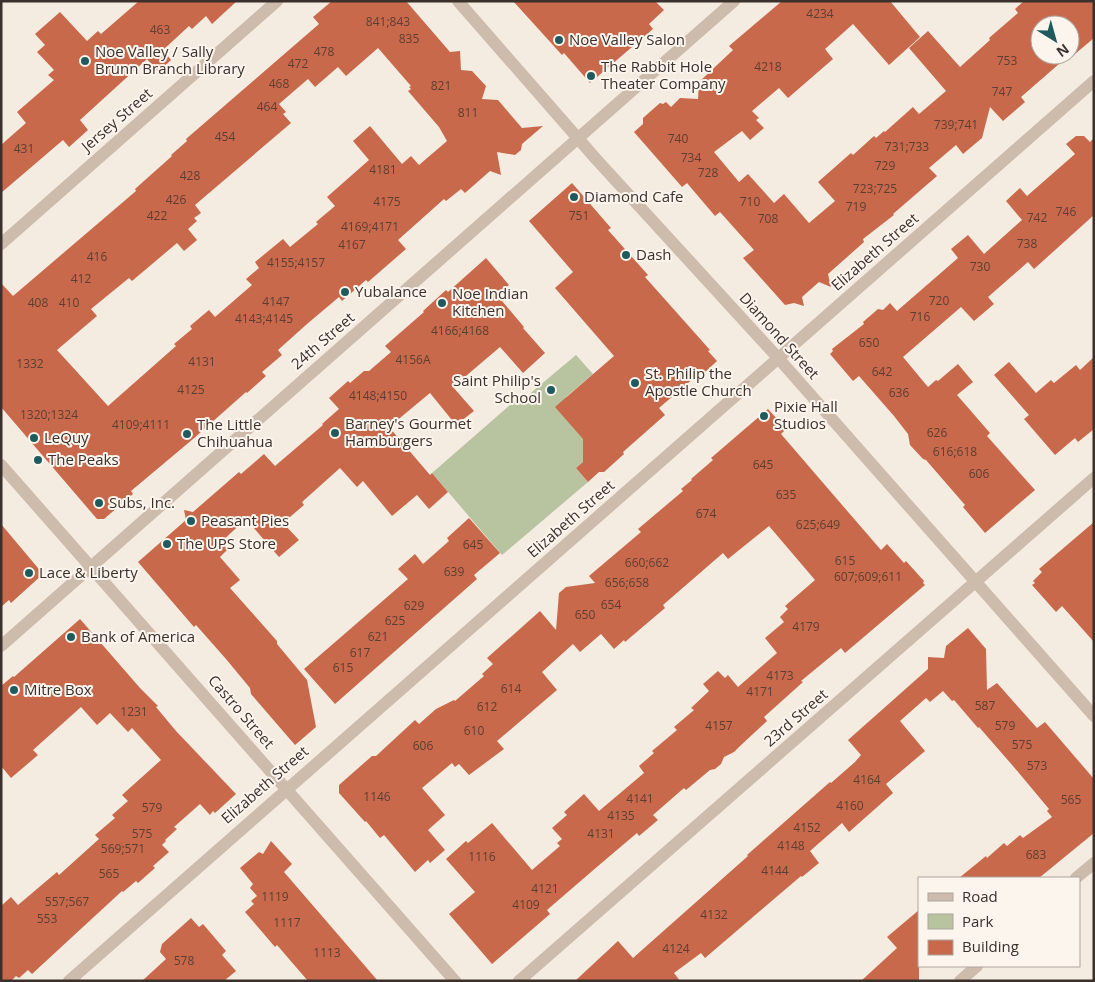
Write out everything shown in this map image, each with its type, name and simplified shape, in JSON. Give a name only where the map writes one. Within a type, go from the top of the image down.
[{"type":"street","name":"Jersey Street","points":[[1,244],[277,1]]},
{"type":"street","name":"Diamond Street","points":[[458,1],[578,139],[779,358],[1094,716]]},
{"type":"street","name":"24th Street","points":[[1,646],[734,1]]},
{"type":"street","name":"Elizabeth Street","points":[[69,981],[286,788],[1094,81]]},
{"type":"street","name":"Castro Street","points":[[1,465],[456,981]]},
{"type":"street","name":"23rd Street","points":[[518,981],[1094,478]]},
{"type":"street","points":[[1077,877],[1094,863]]},
{"type":"street","points":[[960,981],[976,967]]},
{"type":"green space","points":[[576,355],[593,374],[566,397],[589,424],[589,445],[583,451],[583,462],[576,468],[588,482],[502,555],[432,473],[517,399],[520,402]]},
{"type":"building","points":[[139,1],[237,1],[212,24],[206,16],[192,29],[189,26],[163,50],[171,60],[158,72],[147,59],[80,120],[88,130],[69,147],[63,140],[1,193],[1,145],[26,123],[17,112],[54,80],[48,75],[54,70],[37,52],[45,45],[35,34],[60,12],[87,41],[98,31],[101,34]]},
{"type":"building","points":[[332,1],[406,1],[450,52],[460,51],[461,70],[472,71],[486,86],[482,99],[498,100],[522,128],[543,126],[522,144],[521,150],[515,155],[497,152],[501,175],[490,171],[465,193],[461,189],[446,201],[444,199],[398,240],[406,249],[368,282],[366,280],[342,301],[339,297],[307,324],[278,350],[282,355],[262,372],[266,376],[131,491],[133,494],[104,519],[97,519],[1,407],[1,283],[13,296],[136,191],[135,189],[187,141],[186,139],[319,24],[313,17]],"holes":[[[378,48],[411,86],[409,87],[411,89],[408,91],[439,127],[447,141],[419,165],[411,156],[402,164],[370,126],[353,141],[369,160],[327,197],[335,206],[316,222],[318,224],[290,247],[283,239],[255,262],[259,268],[246,279],[252,285],[215,317],[209,310],[190,326],[192,329],[174,344],[176,346],[108,406],[57,350],[97,316],[91,309],[129,278],[132,281],[177,243],[184,251],[197,240],[188,229],[197,221],[194,218],[201,213],[195,205],[291,123],[283,114],[286,112],[279,104],[308,79],[315,87],[338,67],[346,76]]]},
{"type":"building","points":[[513,1],[655,1],[664,10],[649,24],[653,29],[590,83],[564,53],[562,55]]},
{"type":"building","points":[[782,1],[890,1],[920,37],[889,65],[853,24],[825,49],[833,59],[788,98],[779,88],[752,111],[759,118],[756,120],[764,128],[750,140],[742,131],[714,152],[739,182],[748,174],[774,203],[784,194],[809,223],[835,201],[818,182],[851,153],[853,155],[874,136],[876,138],[885,132],[913,107],[919,114],[946,91],[909,48],[928,31],[960,67],[1018,13],[1015,9],[1024,1],[1094,1],[1094,38],[1080,50],[1080,15],[1030,15],[1030,65],[1058,65],[1021,97],[1025,102],[1003,121],[990,107],[982,138],[963,154],[956,145],[929,168],[937,176],[894,215],[863,239],[864,242],[828,274],[831,287],[819,282],[802,297],[804,306],[794,303],[785,305],[743,258],[754,250],[720,212],[715,216],[687,183],[682,187],[634,132],[643,124],[643,118],[660,103],[666,102],[671,107],[680,98],[698,99],[699,82],[733,50],[729,46]]},
{"type":"building","points":[[1076,136],[1084,136],[1090,142],[1094,138],[1094,215],[1034,269],[1028,262],[988,297],[994,304],[974,321],[961,307],[903,357],[928,387],[958,364],[973,382],[957,395],[990,433],[987,436],[1035,490],[985,533],[963,507],[965,505],[926,460],[910,445],[908,434],[894,416],[859,376],[853,381],[830,354],[833,351],[832,349],[864,324],[863,322],[878,309],[883,310],[890,303],[897,311],[958,258],[951,249],[968,235],[984,254],[1022,220],[1006,201],[1020,188],[1027,196],[1075,154],[1066,144]]},
{"type":"building","points":[[572,183],[611,228],[608,230],[648,275],[645,277],[710,350],[708,351],[717,361],[704,373],[702,371],[659,408],[665,415],[623,452],[624,454],[604,472],[599,472],[588,482],[576,468],[583,462],[583,439],[555,407],[614,356],[555,288],[573,272],[529,221]]},
{"type":"building","points":[[486,258],[509,285],[497,295],[545,353],[523,373],[500,347],[453,387],[474,411],[456,425],[430,393],[389,427],[430,475],[432,473],[448,492],[429,509],[417,495],[392,516],[363,481],[357,487],[340,468],[302,502],[304,505],[283,523],[299,540],[279,557],[246,519],[221,542],[228,549],[220,557],[240,580],[230,588],[277,641],[277,644],[307,680],[316,727],[295,745],[251,694],[250,688],[226,659],[196,625],[194,627],[138,562],[186,520],[184,510],[193,512],[239,472],[241,474],[264,454],[275,466],[323,425],[339,409],[329,398],[348,381],[350,383],[364,371],[369,371],[391,352],[385,346],[446,290],[448,292]]},
{"type":"building","points":[[1094,357],[1094,429],[1078,442],[1075,438],[1055,455],[1024,419],[1029,415],[994,375],[1009,362],[1036,393],[1051,380],[1054,383],[1076,365],[1080,370]]},
{"type":"building","points":[[768,409],[786,429],[781,434],[881,550],[887,544],[904,563],[906,561],[924,581],[925,585],[845,653],[841,648],[801,681],[803,682],[764,717],[767,721],[734,752],[724,757],[721,764],[715,769],[710,770],[686,790],[684,788],[653,815],[658,820],[639,836],[637,833],[547,910],[550,914],[492,964],[449,914],[475,892],[446,859],[466,841],[468,843],[492,823],[532,870],[560,846],[557,843],[562,839],[552,828],[567,815],[564,812],[584,794],[599,811],[644,773],[639,766],[654,753],[652,751],[677,730],[674,727],[694,710],[691,708],[709,691],[703,684],[718,671],[725,678],[728,675],[738,687],[777,653],[765,638],[784,622],[780,617],[788,609],[785,606],[815,580],[769,526],[728,559],[723,553],[663,605],[665,608],[614,649],[601,634],[580,652],[573,644],[542,672],[557,690],[497,741],[504,749],[469,775],[459,764],[455,767],[452,763],[422,788],[445,815],[428,830],[445,850],[430,863],[428,860],[415,872],[384,835],[380,838],[339,793],[339,785],[372,756],[376,756],[415,720],[419,724],[436,709],[455,701],[484,676],[482,674],[493,664],[487,658],[540,611],[556,630],[559,593],[566,587],[595,583],[589,576],[641,532],[638,529],[683,491],[681,489],[713,460],[711,458]]},
{"type":"building","points":[[469,518],[500,553],[474,575],[477,579],[335,704],[304,669],[408,579],[398,569],[415,554],[423,564],[449,541],[447,538]]},
{"type":"building","points":[[1094,522],[1094,642],[1062,606],[1056,612],[1032,585],[1035,583],[1033,581],[1042,572],[1039,569]]},
{"type":"building","points":[[1,524],[43,574],[11,603],[9,600],[1,607]]},
{"type":"building","points":[[80,619],[158,706],[156,707],[176,731],[236,794],[215,813],[213,811],[210,815],[200,804],[174,827],[177,829],[162,845],[169,852],[153,866],[155,868],[138,883],[136,881],[122,891],[32,974],[28,970],[19,978],[16,976],[11,981],[1,981],[1,906],[11,897],[18,905],[57,872],[59,875],[99,839],[95,835],[115,818],[112,815],[128,801],[122,795],[161,760],[132,728],[128,732],[110,713],[97,725],[81,707],[33,750],[38,755],[11,778],[1,766],[1,686],[14,677]]},
{"type":"building","points":[[968,628],[986,649],[987,690],[997,683],[1037,728],[1045,722],[1094,779],[1094,833],[1040,877],[960,877],[1004,843],[1007,846],[1020,835],[1023,838],[1052,817],[1047,811],[1049,809],[1013,766],[954,700],[952,701],[943,691],[930,702],[926,698],[900,721],[925,751],[886,784],[893,793],[849,832],[842,823],[810,851],[819,863],[801,876],[705,958],[701,953],[674,973],[680,981],[575,981],[618,941],[633,958],[747,855],[855,762],[861,755],[848,740],[928,669],[928,657],[944,658],[946,646]]},
{"type":"building","points":[[271,841],[292,864],[284,872],[378,981],[308,981],[245,912],[254,904],[251,901],[257,896],[250,888],[253,884],[240,868],[259,852],[263,854]]},
{"type":"building","points":[[918,911],[919,981],[861,981],[897,948],[887,937]]},
{"type":"building","points":[[191,918],[199,927],[203,924],[226,951],[222,955],[236,971],[224,981],[142,981],[166,959],[160,952],[162,944]]},
{"type":"place","name":"Noe Valley Salon","points":[[559,40]]},
{"type":"place","name":"Noe Valley / Sally Brunn Branch Library","points":[[85,61]]},
{"type":"place","name":"The Rabbit Hole Theater Company","points":[[591,76]]},
{"type":"place","name":"Diamond Cafe","points":[[574,197]]},
{"type":"place","name":"Dash","points":[[626,255]]},
{"type":"place","name":"Yubalance","points":[[345,292]]},
{"type":"place","name":"Noe Indian Kitchen","points":[[442,303]]},
{"type":"place","name":"St. Philip the Apostle Church","points":[[635,383]]},
{"type":"place","name":"Saint Philip's School","points":[[551,390]]},
{"type":"place","name":"Pixie Hall Studios","points":[[764,416]]},
{"type":"place","name":"Barney's Gourmet Hamburgers","points":[[335,433]]},
{"type":"place","name":"The Little Chihuahua","points":[[187,434]]},
{"type":"place","name":"LeQuy","points":[[34,438]]},
{"type":"place","name":"The Peaks","points":[[38,460]]},
{"type":"place","name":"Subs, Inc.","points":[[99,503]]},
{"type":"place","name":"Peasant Pies","points":[[191,521]]},
{"type":"place","name":"The UPS Store","points":[[167,544]]},
{"type":"place","name":"Lace & Liberty","points":[[29,573]]},
{"type":"place","name":"Bank of America","points":[[71,637]]},
{"type":"place","name":"Mitre Box","points":[[14,690]]}]
